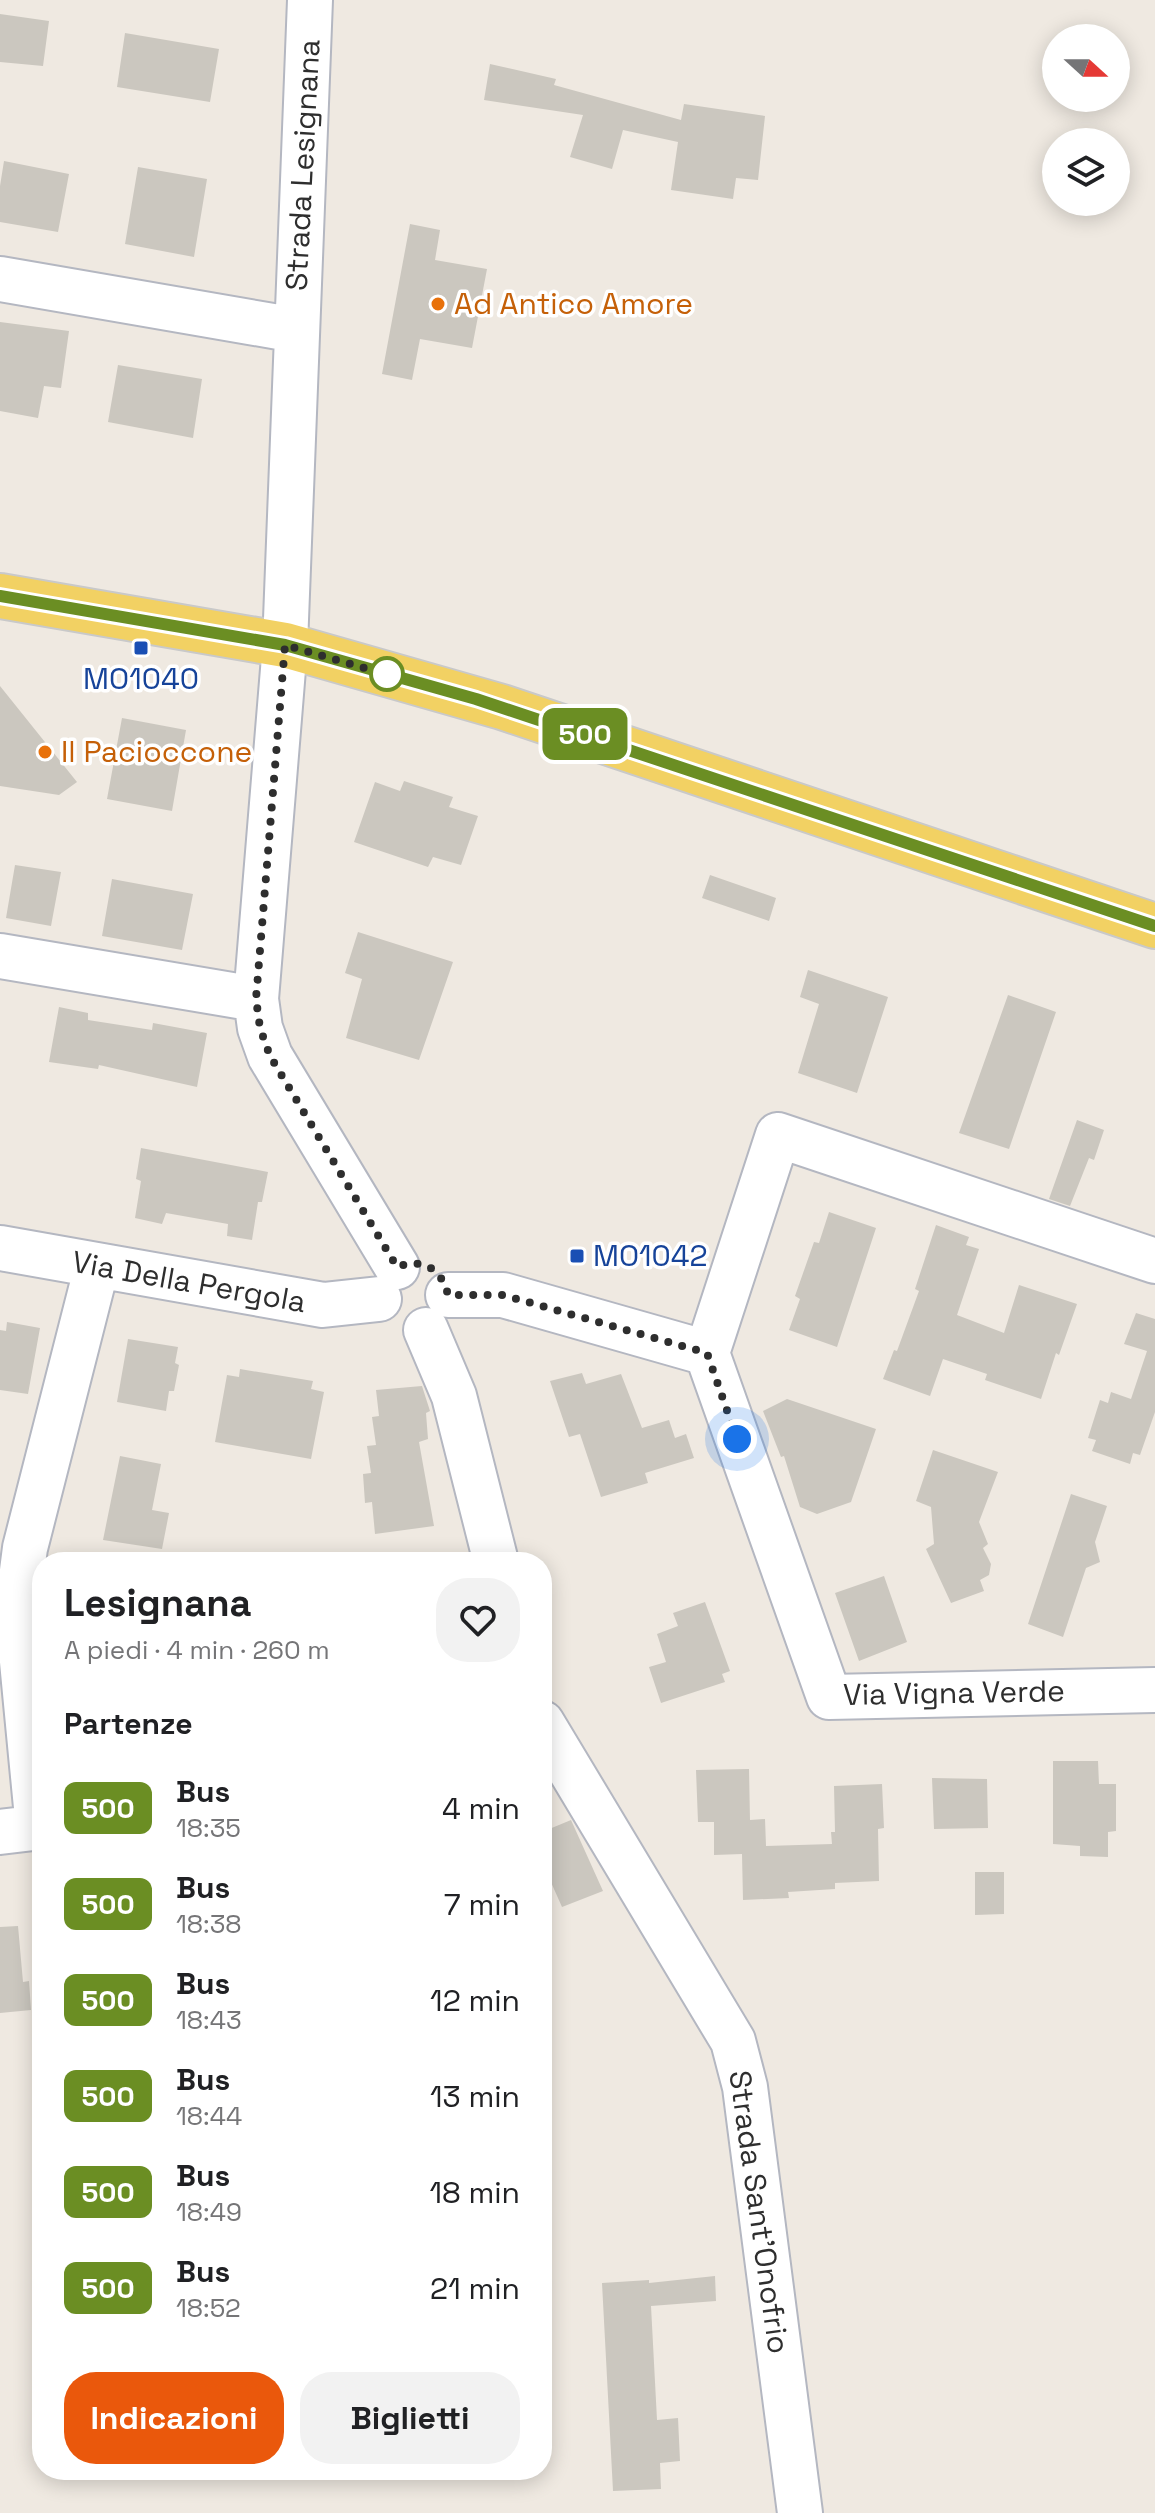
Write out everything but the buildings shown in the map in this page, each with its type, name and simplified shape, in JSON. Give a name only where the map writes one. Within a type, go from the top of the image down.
[{"type":"main road","points":[[0,596],[285,645],[502,707],[1155,926]]},
{"type":"street","name":"Strada Lesignana","points":[[285,645],[310,0]]},
{"type":"street","name":"Strada Lesignana","points":[[0,279],[296,330]]},
{"type":"street","points":[[285,645],[256,999],[260,1028],[270,1056],[388,1283],[386,1319],[395,1326],[405,1331],[437,1312],[503,1295],[707,1353],[778,1135],[1155,1261]]},
{"type":"street","points":[[0,956],[256,999]]},
{"type":"street","name":"Via Della Pergola","points":[[0,1248],[323,1305],[388,1283]]},
{"type":"street","points":[[388,1283],[407,1263],[430,1267],[445,1284],[437,1312],[454,1396],[493,1552]]},
{"type":"street","points":[[27,1829],[17,1609],[25,1548],[97,1266]]},
{"type":"street","name":"Via Vigna Verde","points":[[707,1353],[829,1697],[1155,1690]]},
{"type":"street","name":"Strada Sant'Onofrio","points":[[552,1740],[733,2041],[745,2087],[800,2513]]},
{"type":"bus line","name":"500","points":[[0,596],[285,645],[476,699],[1155,926]]},
{"type":"place","name":"Ad Antico Amore","points":[[438,304]]},
{"type":"place","name":"MO1040","points":[[141,648]]},
{"type":"place","name":"Il Pacioccone","points":[[45,752]]},
{"type":"place","name":"MO1042","points":[[577,1256]]},
{"type":"route","points":[[387,674],[396,677],[285,645],[256,999],[260,1028],[270,1056],[397,1267],[419,1263],[430,1267],[439,1274],[448,1295],[503,1295],[707,1353],[737,1439]]}]
